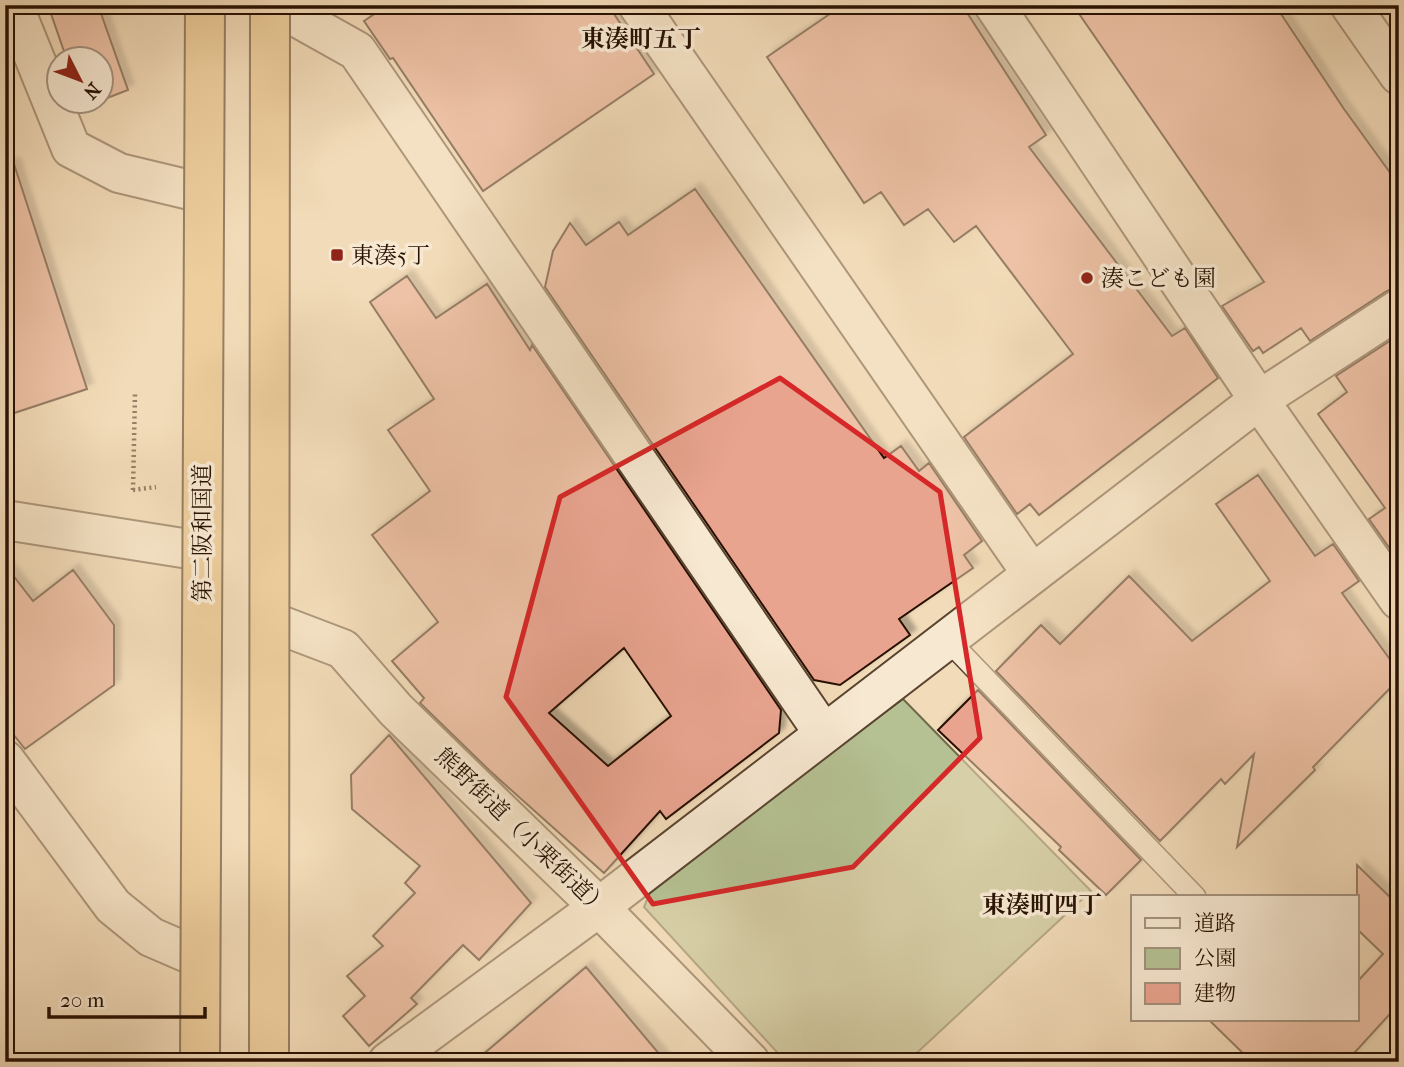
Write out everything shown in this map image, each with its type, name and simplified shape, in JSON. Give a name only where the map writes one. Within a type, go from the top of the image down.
[{"type":"highway","name":"第二阪和国道","points":[[200,1062],[205,5]]},
{"type":"highway","points":[[269,1062],[276,7]]},
{"type":"street","points":[[13,5],[71,148],[119,173],[190,190]]},
{"type":"street","points":[[638,5],[1032,574]]},
{"type":"street","points":[[994,5],[1259,400],[1399,600]]},
{"type":"street","points":[[1350,5],[1399,75]]},
{"type":"street","points":[[276,7],[357,51],[824,734]]},
{"type":"street","points":[[388,1062],[599,907],[1259,400],[1399,309]]},
{"type":"street","points":[[5,520],[189,548]]},
{"type":"street","name":"熊野街道（小栗街道）","points":[[280,625],[343,649],[396,710],[599,907],[750,1062]]},
{"type":"street","points":[[5,760],[113,906],[151,937],[188,953]]},
{"type":"lane","points":[[948,640],[1193,895]]},
{"type":"path","points":[[133,490],[135,394]]},
{"type":"highlighted area","points":[[780,378],[940,492],[980,738],[853,867],[653,904],[506,697],[560,497]]},
{"type":"green space","points":[[903,699],[1091,891],[907,1062],[786,1062],[644,907],[653,885]]},
{"type":"building","points":[[48,5],[98,5],[112,46],[62,46]]},
{"type":"building","points":[[388,5],[608,5],[654,74],[483,191],[393,58],[390,59],[364,21]]},
{"type":"building","points":[[843,5],[962,5],[1046,135],[1029,147],[1172,336],[1185,328],[1218,378],[1039,515],[1030,504],[1017,514],[964,437],[1073,354],[976,226],[954,242],[928,209],[904,225],[881,192],[864,203],[767,57]]},
{"type":"building","points":[[1073,5],[1275,5],[1344,109],[1399,185],[1399,287],[1387,291],[1310,341],[1301,328],[1263,353],[1259,347],[1253,351],[1222,306],[1264,282]]},
{"type":"building","points":[[116,56],[128,90],[116,95]]},
{"type":"building","points":[[14,164],[87,389],[5,416],[5,165]]},
{"type":"building","points":[[695,189],[884,458],[901,446],[919,471],[929,463],[982,541],[964,555],[973,568],[899,619],[910,635],[840,685],[814,680],[545,287],[553,251],[570,223],[586,245],[619,222],[628,235]]},
{"type":"building","points":[[407,276],[436,318],[487,284],[530,350],[532,345],[781,710],[779,733],[666,819],[660,811],[604,873],[490,771],[420,703],[424,698],[392,661],[438,622],[372,535],[430,491],[388,430],[434,399],[370,302]],"holes":[[[624,648],[671,716],[608,766],[549,713]]]},
{"type":"building","points":[[1399,335],[1399,553],[1395,556],[1369,519],[1385,508],[1318,414],[1347,392],[1336,376]]},
{"type":"building","points":[[1258,475],[1315,556],[1333,544],[1359,581],[1342,593],[1399,672],[1399,679],[1313,767],[1315,770],[1237,847],[1254,754],[1225,784],[1221,779],[1160,841],[996,671],[1041,625],[1060,644],[1129,576],[1192,641],[1270,581],[1216,504]]},
{"type":"building","points":[[5,565],[33,601],[73,570],[114,625],[114,685],[25,749],[5,724]]},
{"type":"building","points":[[978,690],[1141,860],[1106,895],[1059,850],[1061,847],[938,730]]},
{"type":"building","points":[[389,735],[531,903],[479,960],[463,945],[411,998],[417,1004],[369,1046],[343,1016],[365,996],[347,976],[383,946],[373,936],[415,893],[405,883],[420,866],[352,809],[351,775]]},
{"type":"building","points":[[1357,865],[1399,906],[1399,1004],[1346,1062],[1252,1062],[1210,1021],[1358,1021],[1358,981],[1383,954],[1358,930]]},
{"type":"building","points":[[586,967],[666,1062],[474,1062]]},
{"type":"place","name":"東湊5丁","points":[[337,255]]},
{"type":"place","name":"湊こども園","points":[[1087,278]]},
{"type":"district","name":"東湊町五丁","points":[[641,39]]},
{"type":"district","name":"東湊町四丁","points":[[1042,905]]}]
